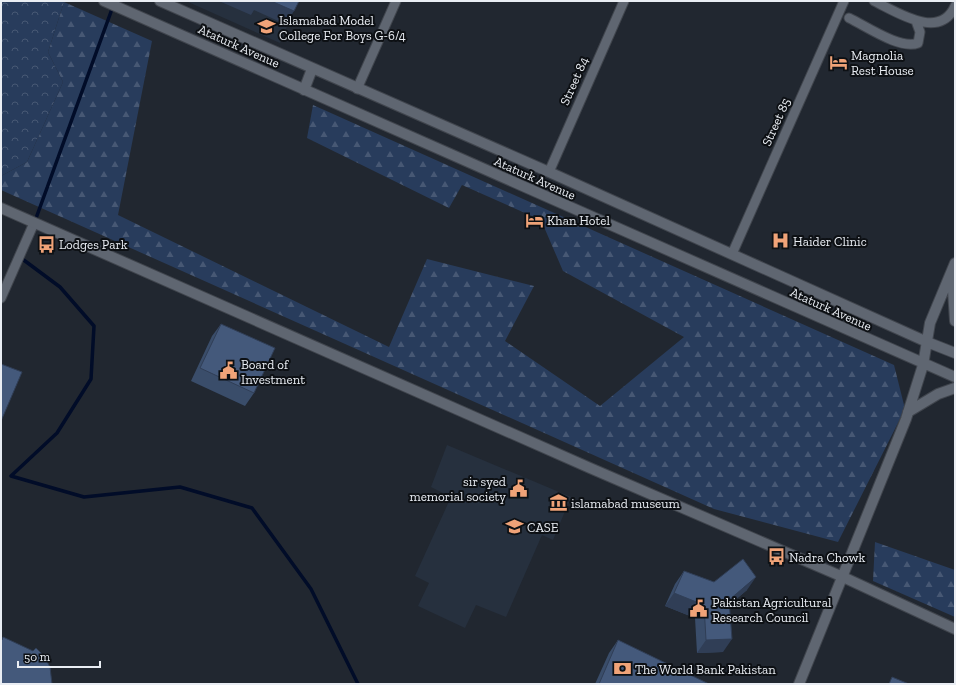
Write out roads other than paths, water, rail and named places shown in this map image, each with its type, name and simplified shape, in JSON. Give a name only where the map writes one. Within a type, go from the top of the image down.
[{"type":"street","name":"Ataturk Avenue","points":[[104,1],[923,365],[955,377]]},
{"type":"street","name":"Ataturk Avenue","points":[[160,1],[357,89],[549,172],[927,342],[955,353]]},
{"type":"street","points":[[357,89],[396,1]]},
{"type":"street","name":"Street 84","points":[[549,172],[624,1]]},
{"type":"street","name":"Street 85","points":[[732,254],[844,1]]},
{"type":"street","points":[[874,1],[916,21],[932,23],[941,21],[955,6]]},
{"type":"street","points":[[849,18],[902,44],[918,43],[920,32],[916,21]]},
{"type":"street","points":[[304,90],[312,69]]},
{"type":"street","points":[[1,208],[590,468],[842,577],[955,629]]},
{"type":"street","points":[[1,298],[34,223]]},
{"type":"street","points":[[799,684],[908,412],[923,365],[933,312],[953,267]]},
{"type":"street","points":[[953,267],[952,297],[955,321]]},
{"type":"street","points":[[908,412],[938,394],[955,388]]},
{"type":"waterway","points":[[35,221],[112,9]]},
{"type":"waterway","points":[[22,257],[21,258],[60,287],[94,326],[91,379],[57,433],[11,476],[84,497],[180,487],[252,508],[311,589],[358,684]]},
{"type":"place","name":"Islamabad Model College For Boys G-6/4","points":[[266,27]]},
{"type":"place","name":"Magnolia Rest House","points":[[838,62]]},
{"type":"place","name":"Khan Hotel","points":[[534,220]]},
{"type":"place","name":"Haider Clinic","points":[[780,241]]},
{"type":"place","name":"Lodges Park","points":[[46,244]]},
{"type":"place","name":"Board of Investment","points":[[228,371]]},
{"type":"place","name":"sir syed memorial society","points":[[519,488]]},
{"type":"place","name":"islamabad museum","points":[[558,503]]},
{"type":"place","name":"CASE","points":[[514,527]]},
{"type":"place","name":"Nadra Chowk","points":[[776,557]]},
{"type":"place","name":"Pakistan Agricultural Research Council","points":[[699,609]]},
{"type":"place","name":"The World Bank Pakistan","points":[[622,669]]}]
